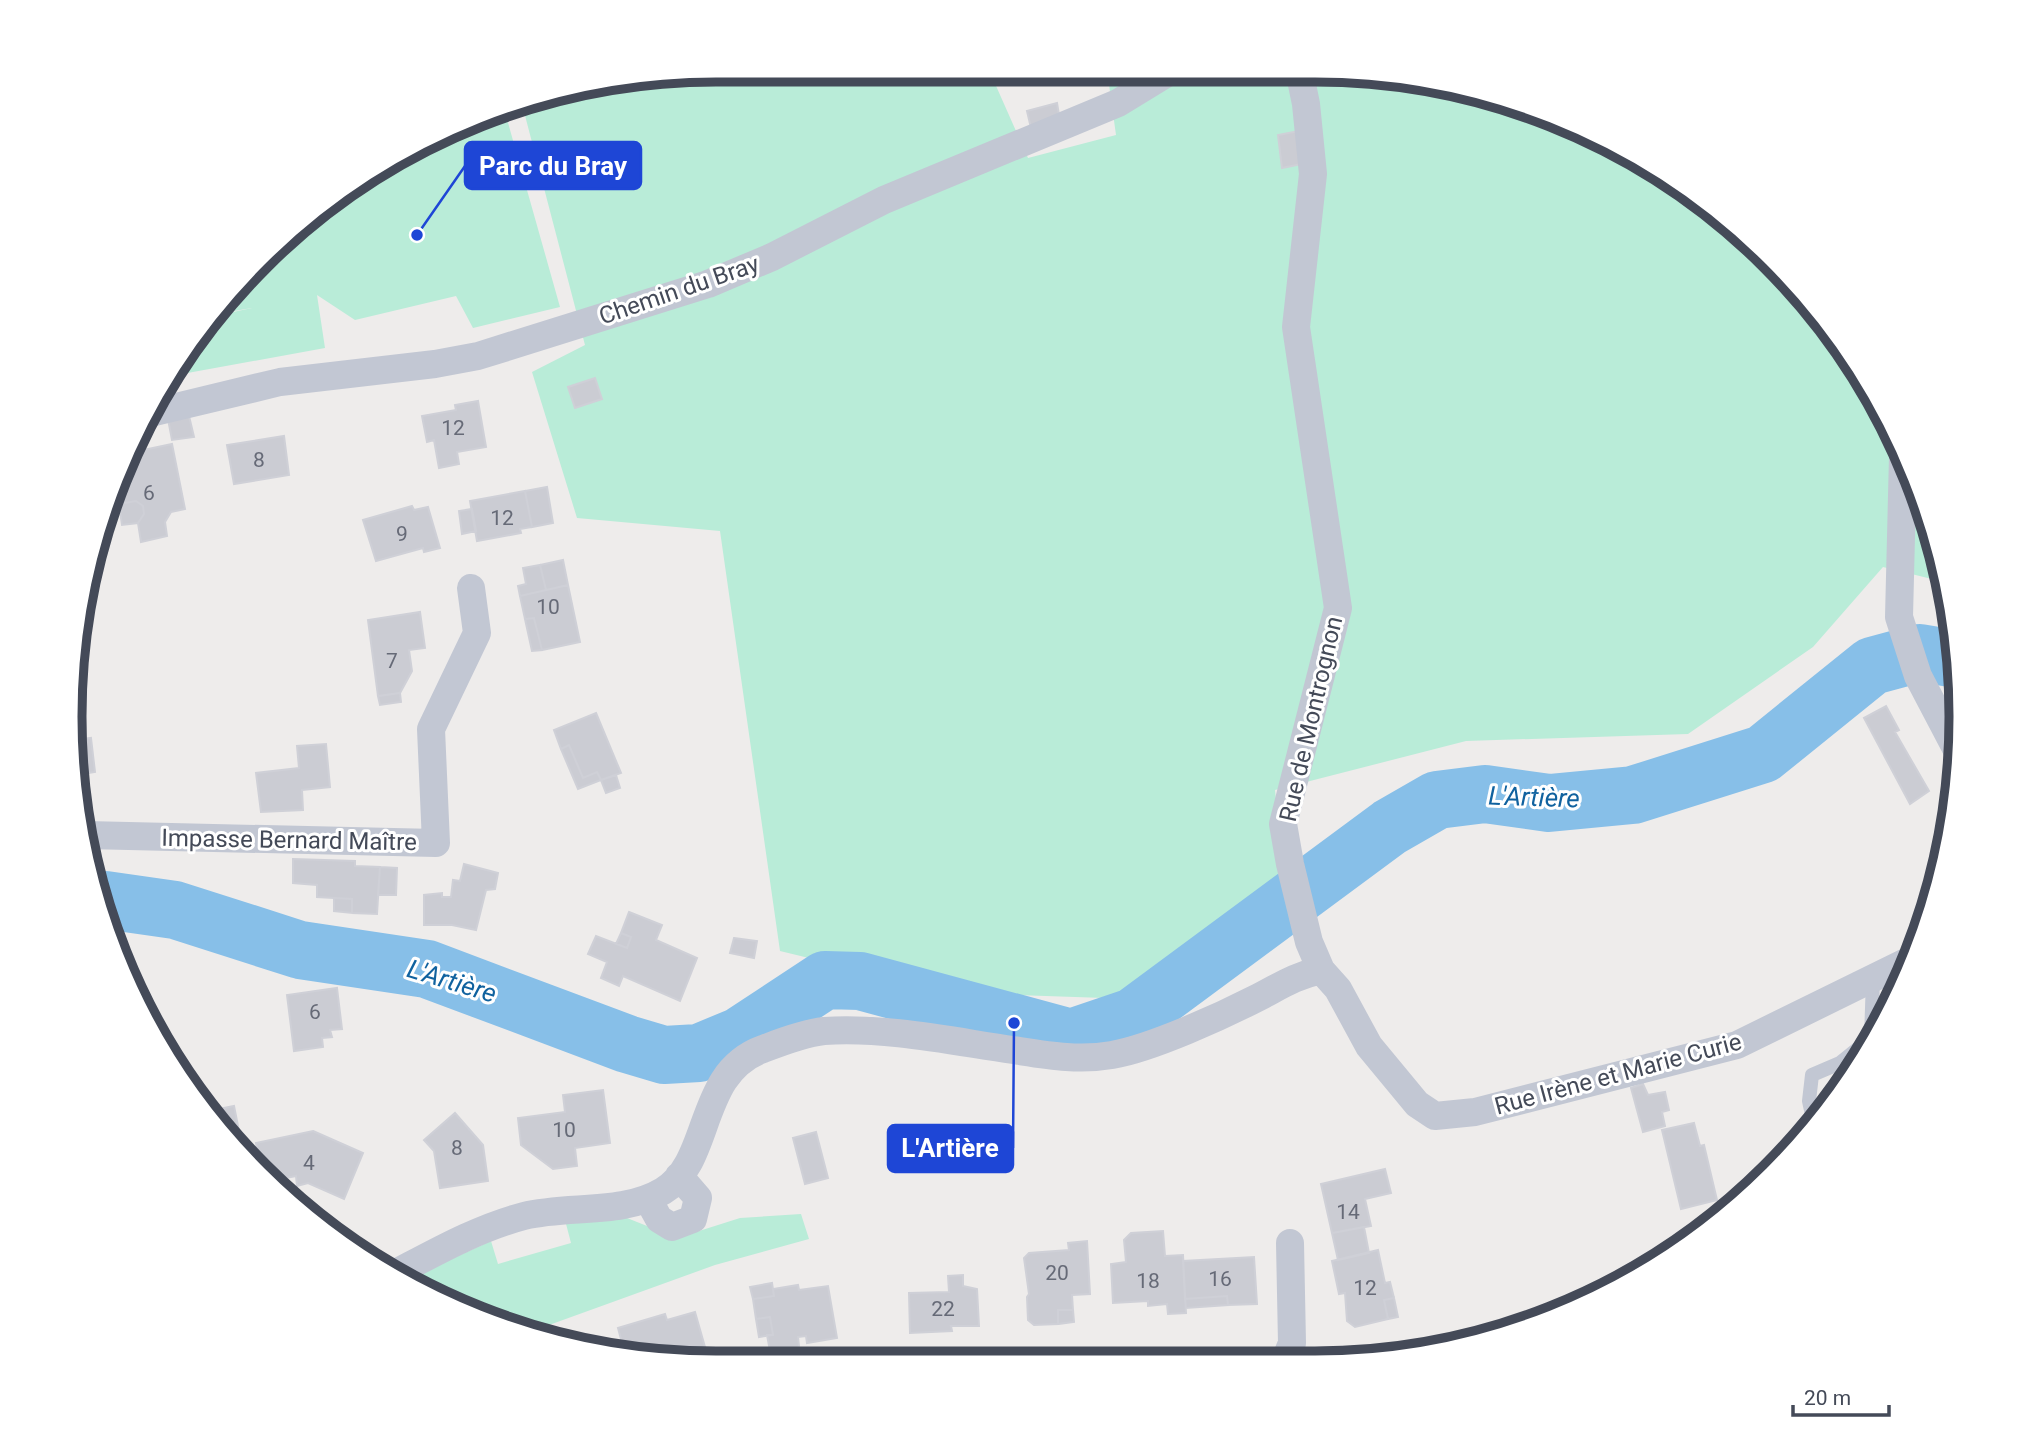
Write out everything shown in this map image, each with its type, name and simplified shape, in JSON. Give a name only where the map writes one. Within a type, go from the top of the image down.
[{"type":"street","name":"Chemin du Bray","points":[[161,411],[280,382],[435,364],[478,356],[708,284],[772,257],[908,190],[1118,103],[1152,82]]},
{"type":"street","name":"Rue de Montrognon","points":[[1301,82],[1313,174],[1296,327],[1338,608],[1283,824],[1309,942],[1321,970],[1338,989],[1369,1046],[1417,1104],[1435,1116]]},
{"type":"street","points":[[1902,480],[1899,604],[1907,645],[1918,676],[1948,735]]},
{"type":"street","name":"Impasse Bernard Maître","points":[[93,835],[436,843],[430,729],[477,633],[471,587]]},
{"type":"street","name":"Rue Irène et Marie Curie","points":[[1435,1116],[1475,1112],[1548,1096],[1737,1045],[1896,967]]},
{"type":"street","points":[[404,1269],[464,1238],[524,1216],[648,1199],[666,1190],[679,1176],[693,1152],[718,1088],[733,1069],[760,1049],[821,1031],[886,1032],[1075,1059],[1113,1055],[1155,1042],[1259,997],[1296,976],[1321,970]]},
{"type":"street","points":[[648,1199],[659,1219],[672,1227],[693,1219],[698,1198],[679,1176]]},
{"type":"street","points":[[1289,1351],[1292,1343],[1290,1243]]},
{"type":"lane","points":[[1872,1019],[1873,979]]},
{"type":"lane","points":[[1811,1111],[1809,1101],[1812,1075],[1840,1063],[1852,1054]]},
{"type":"green space","points":[[994,82],[1028,158],[1116,135],[1109,82],[1315,82],[1438,94],[1518,116],[1595,148],[1632,167],[1701,213],[1763,268],[1818,330],[1864,399],[1900,474],[1915,513],[1934,579],[1883,567],[1813,647],[1688,734],[1466,741],[1275,790],[1289,929],[1134,999],[953,993],[780,951],[720,531],[577,518],[532,372],[585,345],[524,113],[552,104],[593,94],[675,84]]},
{"type":"green space","points":[[507,118],[560,307],[473,328],[456,296],[355,320],[317,295],[325,348],[183,374],[227,313],[252,308],[228,312],[268,268],[330,213],[399,167],[436,148]]},
{"type":"green space","points":[[801,1214],[809,1239],[715,1265],[544,1327],[474,1302],[416,1275],[491,1241],[498,1264],[571,1243],[565,1220],[627,1218],[677,1238],[740,1218]]},
{"type":"building","points":[[1057,103],[1059,115],[1031,128],[1027,111]]},
{"type":"building","points":[[1299,131],[1302,164],[1282,168],[1278,135]]},
{"type":"building","points":[[595,378],[602,399],[575,408],[568,387]]},
{"type":"building","points":[[478,401],[486,447],[457,452],[459,464],[439,468],[434,440],[427,442],[422,416],[456,410],[455,405]]},
{"type":"building","points":[[189,416],[194,437],[172,440],[168,419]]},
{"type":"building","points":[[284,436],[289,475],[234,484],[227,445]]},
{"type":"building","points":[[172,444],[185,509],[171,512],[165,522],[167,536],[141,542],[138,523],[144,514],[143,506],[136,501],[119,504],[142,450]]},
{"type":"building","points":[[547,487],[553,523],[532,527],[525,491]]},
{"type":"building","points":[[525,491],[532,527],[520,529],[521,533],[477,541],[470,501]]},
{"type":"building","points":[[136,501],[143,506],[144,514],[138,523],[122,525],[119,504]]},
{"type":"building","points":[[412,506],[414,510],[428,507],[440,548],[424,552],[423,548],[376,561],[363,520]]},
{"type":"building","points":[[472,509],[476,531],[462,534],[459,511]]},
{"type":"building","points":[[563,560],[568,585],[546,590],[540,565]]},
{"type":"building","points":[[540,565],[546,590],[520,596],[518,586],[526,584],[523,568]]},
{"type":"building","points":[[568,585],[580,642],[542,650],[534,618],[525,619],[520,596]]},
{"type":"building","points":[[420,612],[425,648],[409,650],[412,671],[400,693],[378,696],[368,620]]},
{"type":"building","points":[[534,618],[542,650],[532,651],[525,619]]},
{"type":"building","points":[[400,693],[401,702],[380,705],[378,696]]},
{"type":"building","points":[[1886,706],[1899,730],[1895,732],[1929,791],[1910,804],[1864,718]]},
{"type":"building","points":[[596,713],[621,773],[601,780],[597,772],[583,778],[569,745],[561,749],[554,730]]},
{"type":"building","points":[[91,738],[95,772],[86,773],[83,739]]},
{"type":"building","points":[[326,744],[330,787],[302,790],[303,810],[261,812],[256,773],[299,768],[297,746]]},
{"type":"building","points":[[569,745],[583,778],[597,772],[601,780],[578,789],[561,749]]},
{"type":"building","points":[[616,775],[620,788],[606,793],[601,780]]},
{"type":"building","points":[[293,859],[355,861],[355,866],[380,867],[377,914],[352,913],[352,899],[317,897],[317,885],[293,883]]},
{"type":"building","points":[[464,864],[498,873],[495,889],[486,890],[476,930],[452,925],[424,925],[424,895],[442,893],[442,897],[451,897],[453,880],[460,881]]},
{"type":"building","points":[[380,867],[397,868],[396,895],[378,895]]},
{"type":"building","points":[[334,898],[352,899],[352,913],[334,911]]},
{"type":"building","points":[[629,912],[662,925],[656,940],[697,958],[680,1001],[623,976],[619,986],[601,978],[607,962],[588,954],[596,936],[627,948],[631,937],[621,933]]},
{"type":"building","points":[[621,933],[631,937],[627,948],[616,944]]},
{"type":"building","points":[[734,938],[757,941],[754,958],[730,953]]},
{"type":"building","points":[[337,988],[342,1029],[330,1030],[332,1037],[322,1038],[323,1047],[294,1051],[287,995]]},
{"type":"building","points":[[1643,1084],[1648,1095],[1665,1092],[1669,1110],[1662,1112],[1665,1126],[1643,1132],[1631,1088]]},
{"type":"building","points":[[603,1090],[610,1143],[575,1148],[577,1166],[553,1169],[521,1145],[518,1118],[565,1112],[563,1095]]},
{"type":"building","points":[[234,1106],[240,1135],[218,1109]]},
{"type":"building","points":[[455,1113],[483,1145],[488,1181],[440,1188],[434,1151],[424,1140]]},
{"type":"building","points":[[1694,1123],[1700,1146],[1704,1145],[1717,1200],[1681,1209],[1662,1130]]},
{"type":"building","points":[[313,1131],[363,1153],[344,1199],[308,1183],[297,1186],[296,1176],[283,1179],[258,1155],[256,1143]]},
{"type":"building","points":[[816,1132],[828,1178],[805,1184],[793,1138]]},
{"type":"building","points":[[1385,1169],[1391,1193],[1365,1199],[1371,1226],[1332,1233],[1321,1184]]},
{"type":"building","points":[[1364,1227],[1369,1253],[1338,1260],[1332,1233]]},
{"type":"building","points":[[1163,1231],[1165,1256],[1183,1255],[1186,1313],[1168,1314],[1167,1304],[1148,1306],[1148,1301],[1113,1303],[1111,1264],[1126,1262],[1124,1240],[1131,1233]]},
{"type":"building","points":[[1087,1241],[1090,1294],[1072,1295],[1073,1310],[1058,1310],[1058,1324],[1034,1325],[1028,1320],[1029,1294],[1024,1258],[1029,1253],[1069,1250],[1068,1243]]},
{"type":"building","points":[[1378,1250],[1385,1283],[1390,1282],[1394,1298],[1384,1300],[1388,1319],[1355,1327],[1347,1321],[1345,1293],[1339,1294],[1332,1261]]},
{"type":"building","points":[[1254,1257],[1257,1304],[1228,1305],[1227,1296],[1185,1299],[1183,1261]]},
{"type":"building","points":[[963,1275],[963,1286],[977,1289],[979,1326],[951,1326],[952,1331],[910,1333],[909,1293],[949,1292],[948,1276]]},
{"type":"building","points":[[772,1283],[774,1296],[753,1299],[750,1287]]},
{"type":"building","points":[[798,1285],[799,1290],[828,1286],[837,1338],[807,1343],[806,1336],[798,1337],[799,1346],[796,1351],[770,1351],[767,1335],[773,1335],[770,1317],[756,1319],[753,1299],[774,1296],[773,1289]]},
{"type":"building","points":[[1227,1296],[1228,1305],[1186,1308],[1185,1299]]},
{"type":"building","points":[[1394,1298],[1398,1317],[1388,1319],[1384,1300]]},
{"type":"building","points":[[1058,1310],[1073,1310],[1074,1322],[1058,1324]]},
{"type":"building","points":[[695,1312],[706,1351],[622,1343],[618,1328],[665,1314],[667,1320]]},
{"type":"building","points":[[770,1317],[773,1335],[759,1337],[756,1319]]},
{"type":"waterway","name":"L'Artière","points":[[110,901],[175,910],[300,950],[427,969],[627,1044],[664,1055],[699,1053],[740,1036],[825,980],[860,981],[1071,1038],[1133,1017],[1390,827],[1437,800],[1485,794],[1549,803],[1633,795],[1763,754],[1872,666],[1920,653],[1945,657]]},
{"type":"place","name":"Parc du Bray","points":[[417,235]]},
{"type":"place","name":"L'Artière","points":[[1014,1023]]}]
